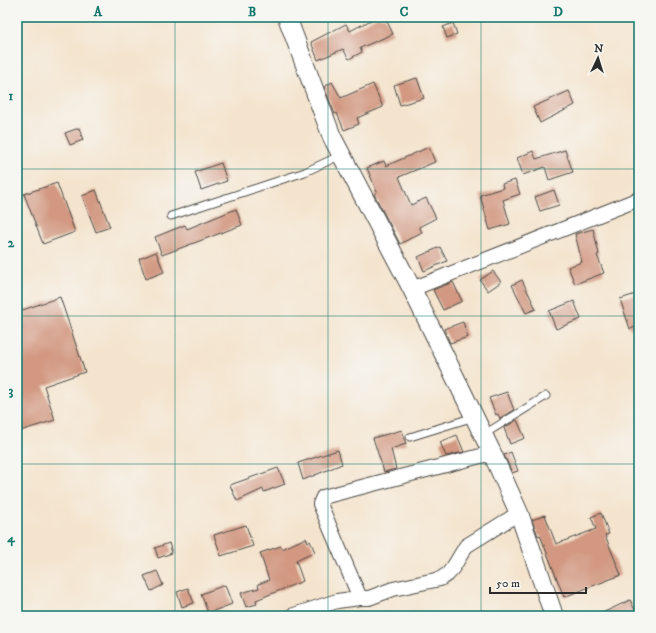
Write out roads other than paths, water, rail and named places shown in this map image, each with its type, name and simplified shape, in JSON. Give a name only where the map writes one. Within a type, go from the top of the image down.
[{"type":"street","points":[[287,17],[332,137],[412,289],[492,453],[519,513],[552,615]]},
{"type":"street","points":[[412,289],[639,199]]},
{"type":"street","points":[[360,598],[320,504],[323,497],[492,453]]},
{"type":"street","points":[[291,616],[337,601],[368,598],[393,589],[440,579],[448,574],[466,546],[519,513]]},
{"type":"lane","points":[[171,216],[305,172],[341,155]]},
{"type":"lane","points":[[483,435],[546,396]]},
{"type":"lane","points":[[410,437],[474,417]]}]
